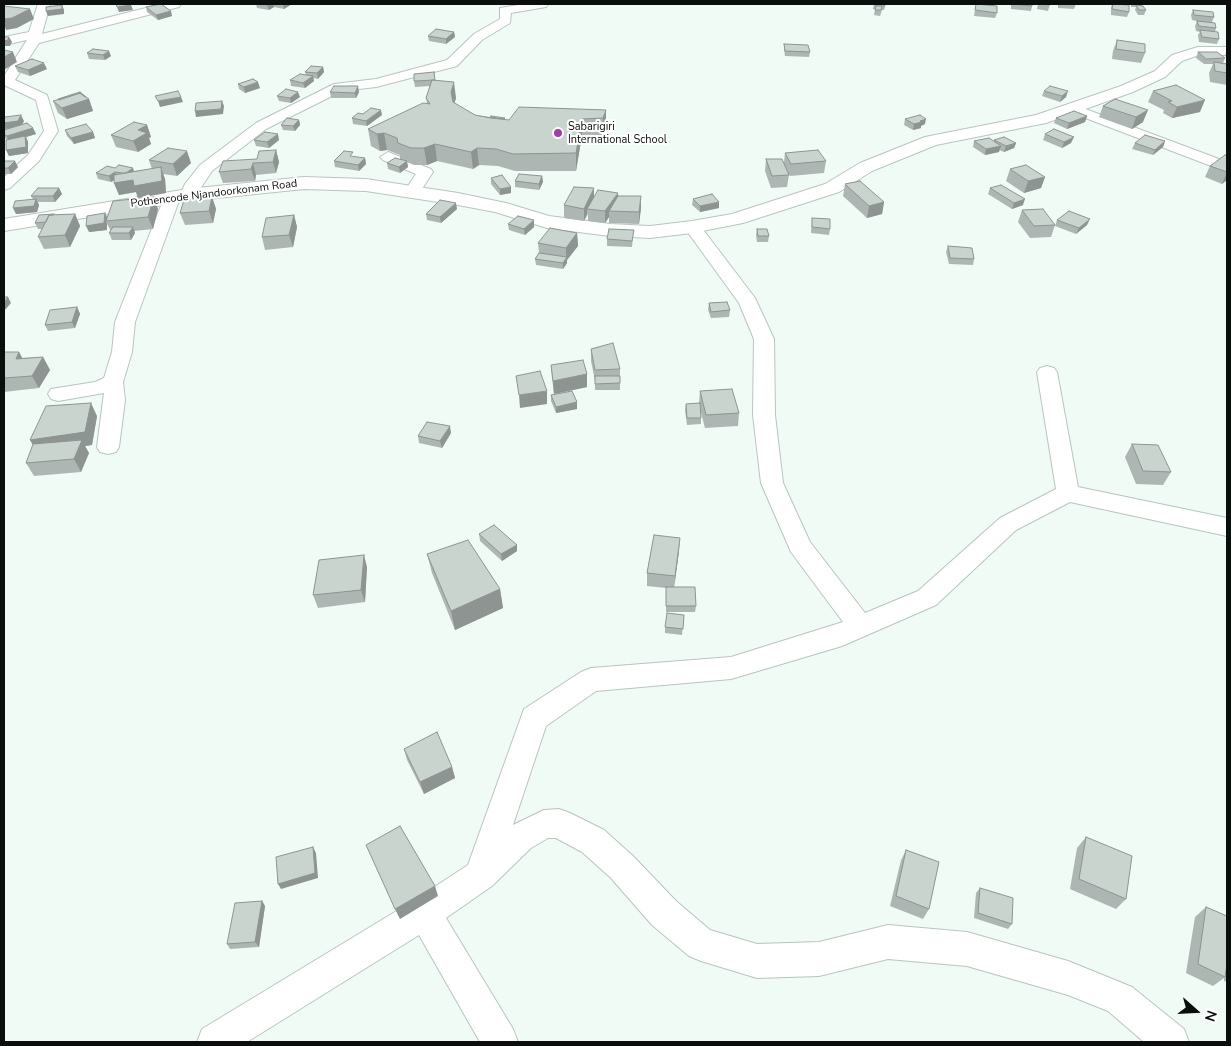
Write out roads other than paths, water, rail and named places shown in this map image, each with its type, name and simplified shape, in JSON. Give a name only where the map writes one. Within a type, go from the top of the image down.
[{"type":"main road","name":"Pothencode Njandoorkonam Road","points":[[4,225],[180,196],[304,183],[366,185],[412,192],[499,207],[547,222],[610,230],[650,232],[692,227],[736,218],[832,188],[866,166],[931,142],[1040,119],[1072,108],[1160,74],[1177,58],[1198,51],[1227,51]]},
{"type":"street","points":[[4,185],[34,158],[51,131],[42,98],[6,81],[35,38],[44,4]]},
{"type":"street","points":[[4,41],[35,38],[175,4]]},
{"type":"street","points":[[108,447],[115,400],[113,382],[122,352],[125,322],[180,196],[206,168],[261,126],[339,87],[376,83],[452,63],[478,37],[506,20],[504,11],[542,4]]},
{"type":"street","points":[[1072,108],[1227,167]]},
{"type":"street","points":[[388,157],[425,172],[412,192]]},
{"type":"street","points":[[692,227],[748,302],[764,339],[764,416],[772,483],[800,546],[861,627]]},
{"type":"street","points":[[1047,372],[1068,493]]},
{"type":"street","points":[[58,394],[99,388],[113,382]]},
{"type":"street","points":[[481,875],[534,718],[591,680],[731,668],[833,638],[928,598],[1008,524],[1068,493],[1187,520],[1227,527]]},
{"type":"street","points":[[215,1042],[425,913],[481,875],[520,838],[544,824],[559,823],[592,841],[622,867],[664,914],[701,944],[757,961],[819,959],[888,942],[968,949],[1068,978],[1120,999],[1171,1042]]},
{"type":"street","points":[[425,913],[500,1042]]},
{"type":"waterway","points":[[482,4],[493,4]]},
{"type":"place","name":"Sabarigiri International School","points":[[558,133]]}]
